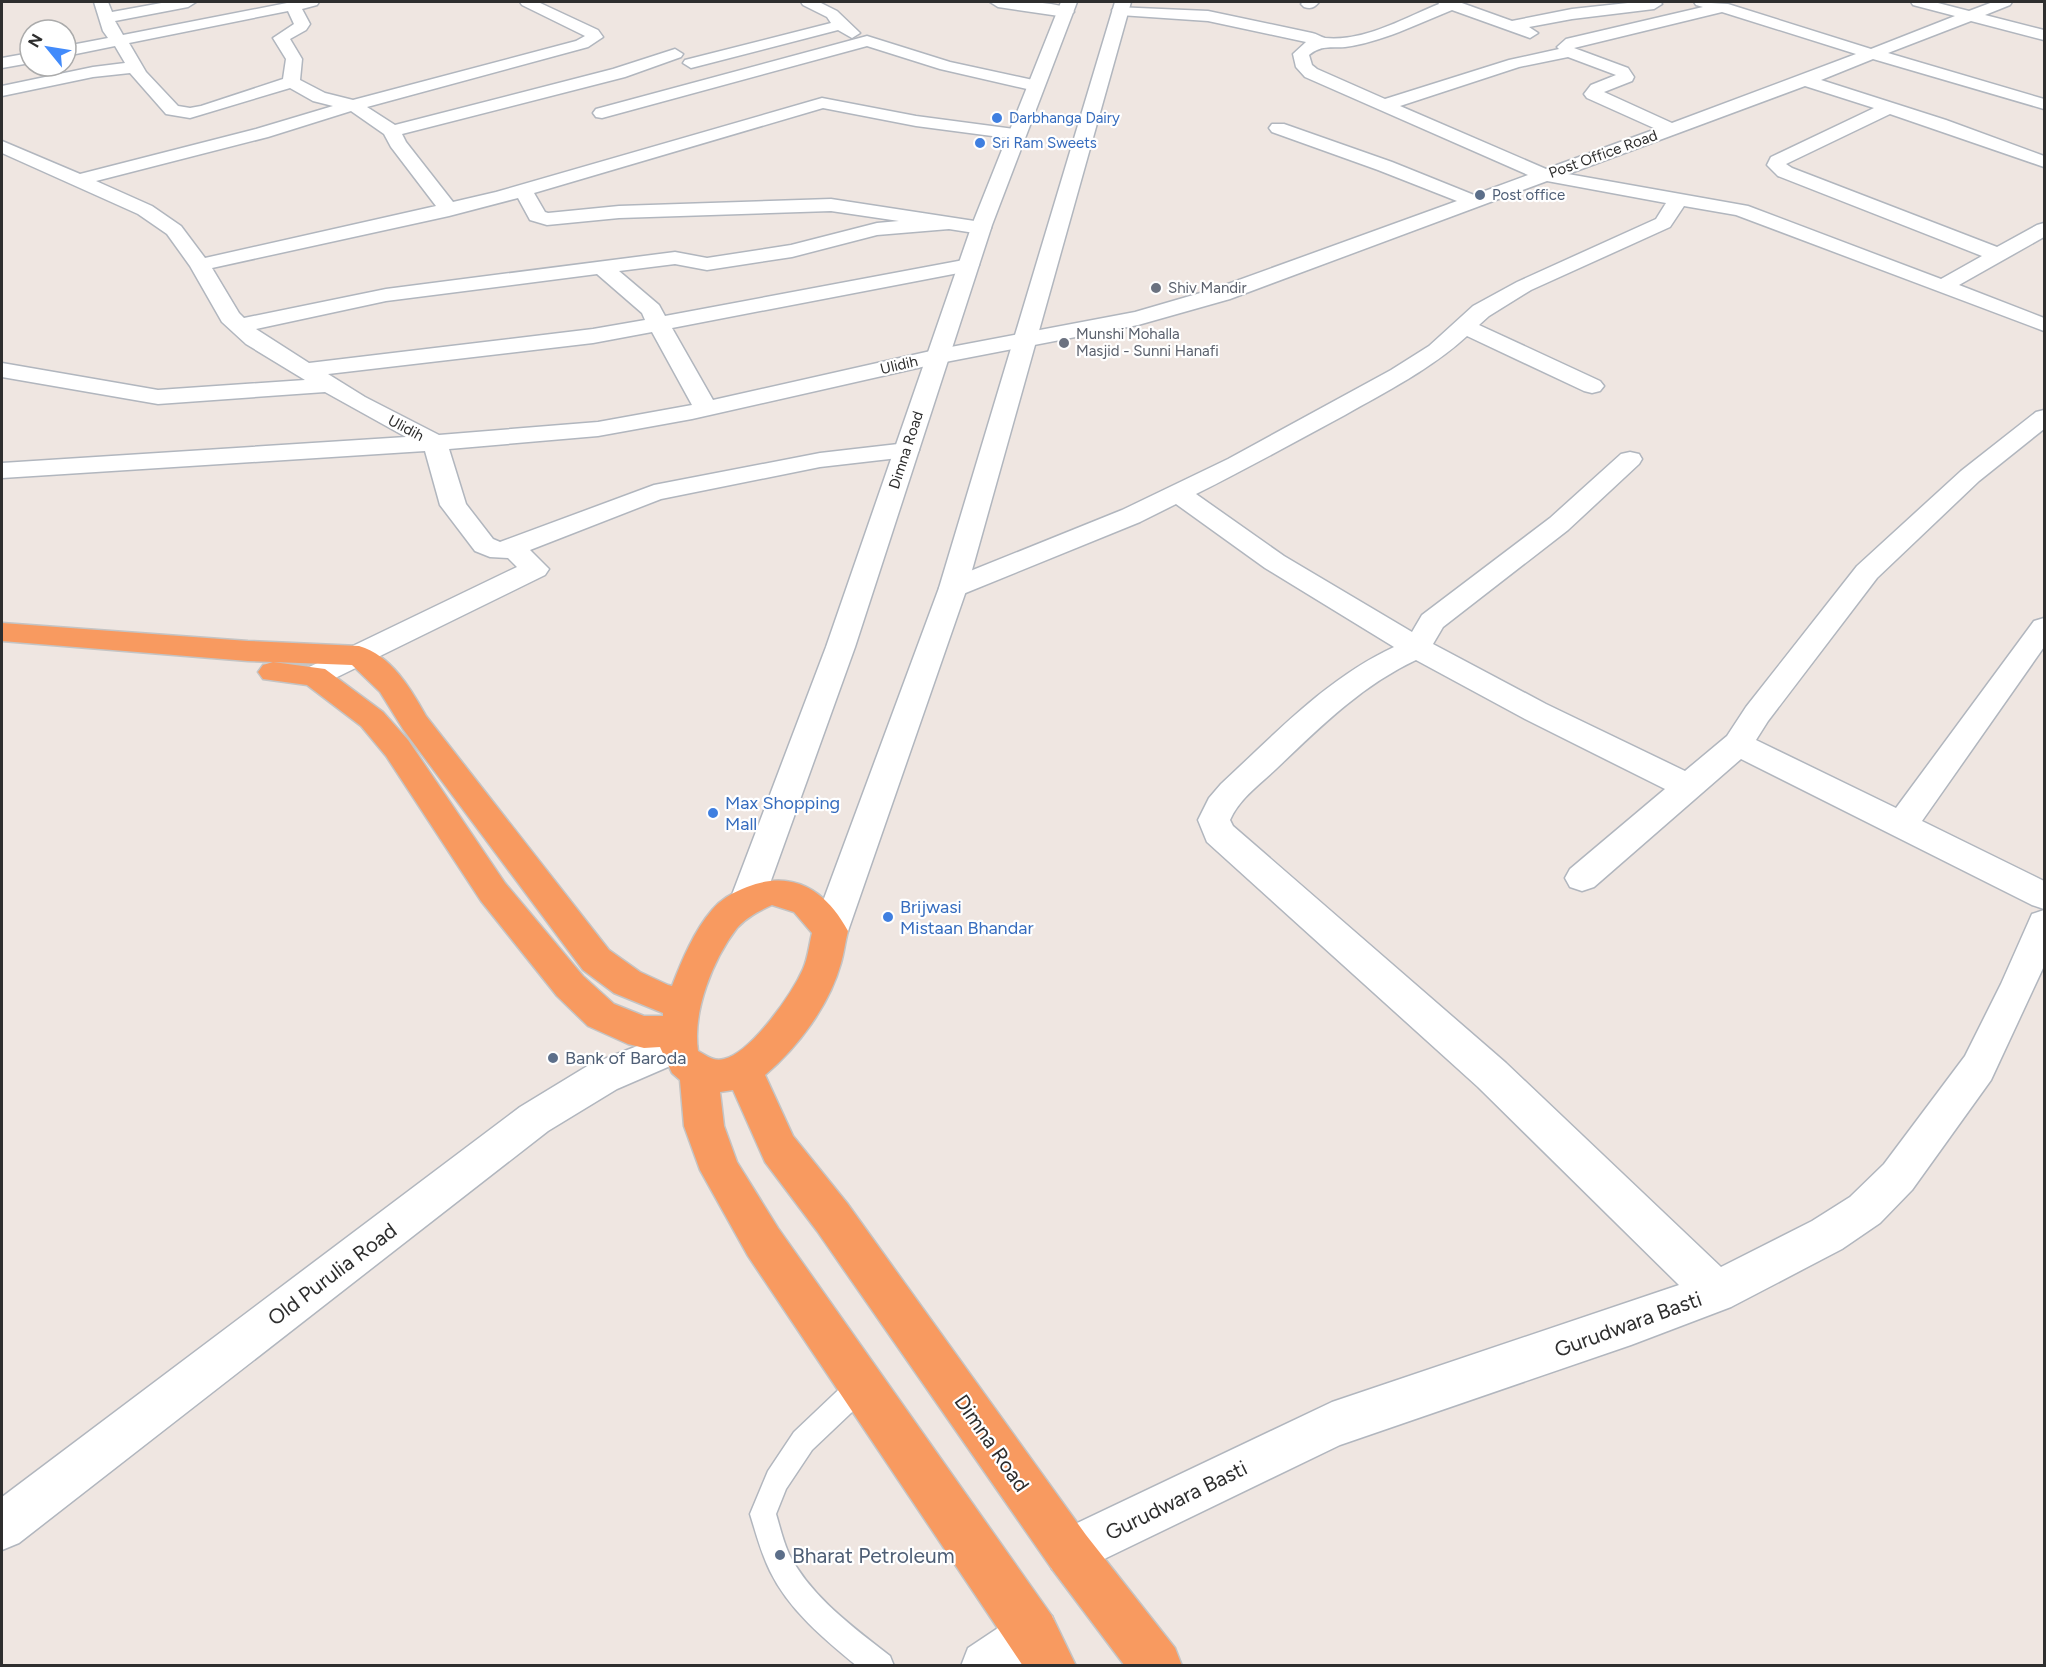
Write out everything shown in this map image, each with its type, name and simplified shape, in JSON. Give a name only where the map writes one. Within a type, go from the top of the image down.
[{"type":"highway","points":[[2,632],[248,651],[359,656],[373,664],[398,692],[414,722],[596,960],[617,979],[642,992],[685,1039],[720,1078],[743,1069],[774,1046],[800,1009],[822,966],[830,931],[814,908],[795,896],[771,892],[747,900],[725,919],[698,961],[685,1039],[704,1126],[720,1170],[763,1242],[1042,1650]]},
{"type":"highway","points":[[2,650],[315,675],[372,718],[397,748],[493,892],[570,986],[601,1015],[628,1028],[685,1039]]},
{"type":"highway","name":"Dimna Road","points":[[743,1069],[779,1149],[832,1217],[1068,1552],[1157,1665]]},
{"type":"street","points":[[188,2],[104,10],[111,31],[167,107],[179,112],[205,110],[291,82]]},
{"type":"street","points":[[78,49],[282,5],[312,2]]},
{"type":"street","points":[[79,180],[262,133],[353,105],[567,48],[590,41],[595,37],[592,33],[527,2]]},
{"type":"street","points":[[815,2],[832,14],[841,26],[867,41],[946,66],[1036,86]]},
{"type":"street","points":[[998,2],[1068,7]]},
{"type":"street","points":[[1511,26],[1572,14],[1667,2]]},
{"type":"street","points":[[1701,2],[1731,4],[1872,54],[2044,104]]},
{"type":"street","points":[[1918,2],[2044,35]]},
{"type":"street","name":"Post Office Road","points":[[1024,340],[1138,318],[1222,294],[1805,80],[2005,2]]},
{"type":"street","points":[[1671,129],[1593,94],[1596,89],[1626,77],[1622,72],[1449,3],[1374,36],[1344,42],[1314,43],[1301,54],[1304,67],[1311,73],[1544,175],[1741,210],[2044,325]]},
{"type":"street","points":[[1385,105],[1515,63],[1567,49],[1572,42],[1731,4]]},
{"type":"street","points":[[282,5],[302,24],[281,38],[294,59],[291,82]]},
{"type":"street","points":[[830,931],[953,588],[1121,6],[1220,18],[1305,36],[1315,40],[1314,43]]},
{"type":"street","name":"Dimna Road","points":[[747,900],[819,707],[907,450],[935,357],[981,228],[1015,134],[1068,7]]},
{"type":"street","points":[[691,63],[841,26]]},
{"type":"street","points":[[602,113],[867,41]]},
{"type":"street","points":[[392,131],[619,74],[675,54]]},
{"type":"street","points":[[2,63],[18,60]]},
{"type":"street","points":[[2,91],[93,72],[136,67]]},
{"type":"street","points":[[619,74],[676,111]]},
{"type":"street","points":[[1805,80],[1890,107],[2044,162]]},
{"type":"street","points":[[291,82],[306,93],[353,105],[392,131],[397,143],[449,210]]},
{"type":"street","points":[[2013,95],[2034,86]]},
{"type":"street","points":[[200,265],[449,210],[620,160],[715,136],[795,109],[822,103],[916,121],[1015,134]]},
{"type":"street","points":[[1890,107],[1778,161],[1776,165],[1785,172],[1998,255]]},
{"type":"street","points":[[695,124],[715,136]]},
{"type":"street","points":[[1278,128],[1385,166],[1473,201]]},
{"type":"street","name":"Ulidih","points":[[6,152],[79,180],[145,210],[174,230],[200,265],[230,317],[254,339],[330,385],[435,443],[598,429],[706,409],[935,357],[1024,340]]},
{"type":"street","points":[[523,190],[537,216],[547,219],[619,212],[831,205],[981,228]]},
{"type":"street","points":[[953,588],[1131,516],[1237,464],[1399,375],[1437,351],[1481,311],[1524,286],[1663,223],[1680,198]]},
{"type":"street","points":[[240,326],[386,295],[683,257],[699,264],[707,264],[792,251],[877,229],[946,224]]},
{"type":"street","points":[[1943,286],[2044,229]]},
{"type":"street","points":[[304,370],[593,336],[969,265]]},
{"type":"street","points":[[600,266],[651,310],[706,409]]},
{"type":"street","points":[[1464,326],[1592,386]]},
{"type":"street","points":[[2,370],[158,397],[330,385]]},
{"type":"street","points":[[1582,878],[1738,744],[1757,714],[1868,572],[1970,476],[2044,417]]},
{"type":"street","points":[[2,471],[435,443],[453,505],[490,549],[502,551],[654,493],[820,460],[907,450]]},
{"type":"street","points":[[1630,459],[1552,530],[1432,621],[1417,648],[1376,667],[1319,710],[1220,806],[1214,820],[1219,833],[1492,1075],[1716,1292]]},
{"type":"street","points":[[1177,493],[1287,570],[1417,648],[1596,743],[1688,786]]},
{"type":"street","points":[[315,675],[359,656],[535,569],[513,548]]},
{"type":"street","points":[[1901,825],[2044,627]]},
{"type":"street","points":[[1738,744],[2044,896]]},
{"type":"street","name":"Gurudwara Basti","points":[[1068,1552],[1332,1425],[1631,1324],[1716,1292],[1836,1229],[1865,1210],[1898,1177],[1978,1068],[2019,984],[2044,924]]},
{"type":"street","name":"Old Purulia Road","points":[[2,1526],[534,1119],[603,1077],[685,1039]]},
{"type":"street","points":[[986,1665],[1042,1650]]},
{"type":"lane","points":[[861,1386],[803,1440],[777,1480],[763,1514],[781,1566],[796,1587],[834,1629],[880,1665]]},
{"type":"place","name":"Darbhanga Dairy","points":[[997,118]]},
{"type":"place","name":"Sri Ram Sweets","points":[[980,143]]},
{"type":"place","name":"Post office","points":[[1480,195]]},
{"type":"place","name":"Shiv Mandir","points":[[1156,288]]},
{"type":"place","name":"Munshi Mohalla Masjid - Sunni Hanafi","points":[[1064,343]]},
{"type":"place","name":"Max Shopping Mall","points":[[713,813]]},
{"type":"place","name":"Brijwasi Mistaan Bhandar","points":[[888,917]]},
{"type":"place","name":"Bank of Baroda","points":[[553,1058]]},
{"type":"place","name":"Bharat Petroleum","points":[[780,1555]]}]
